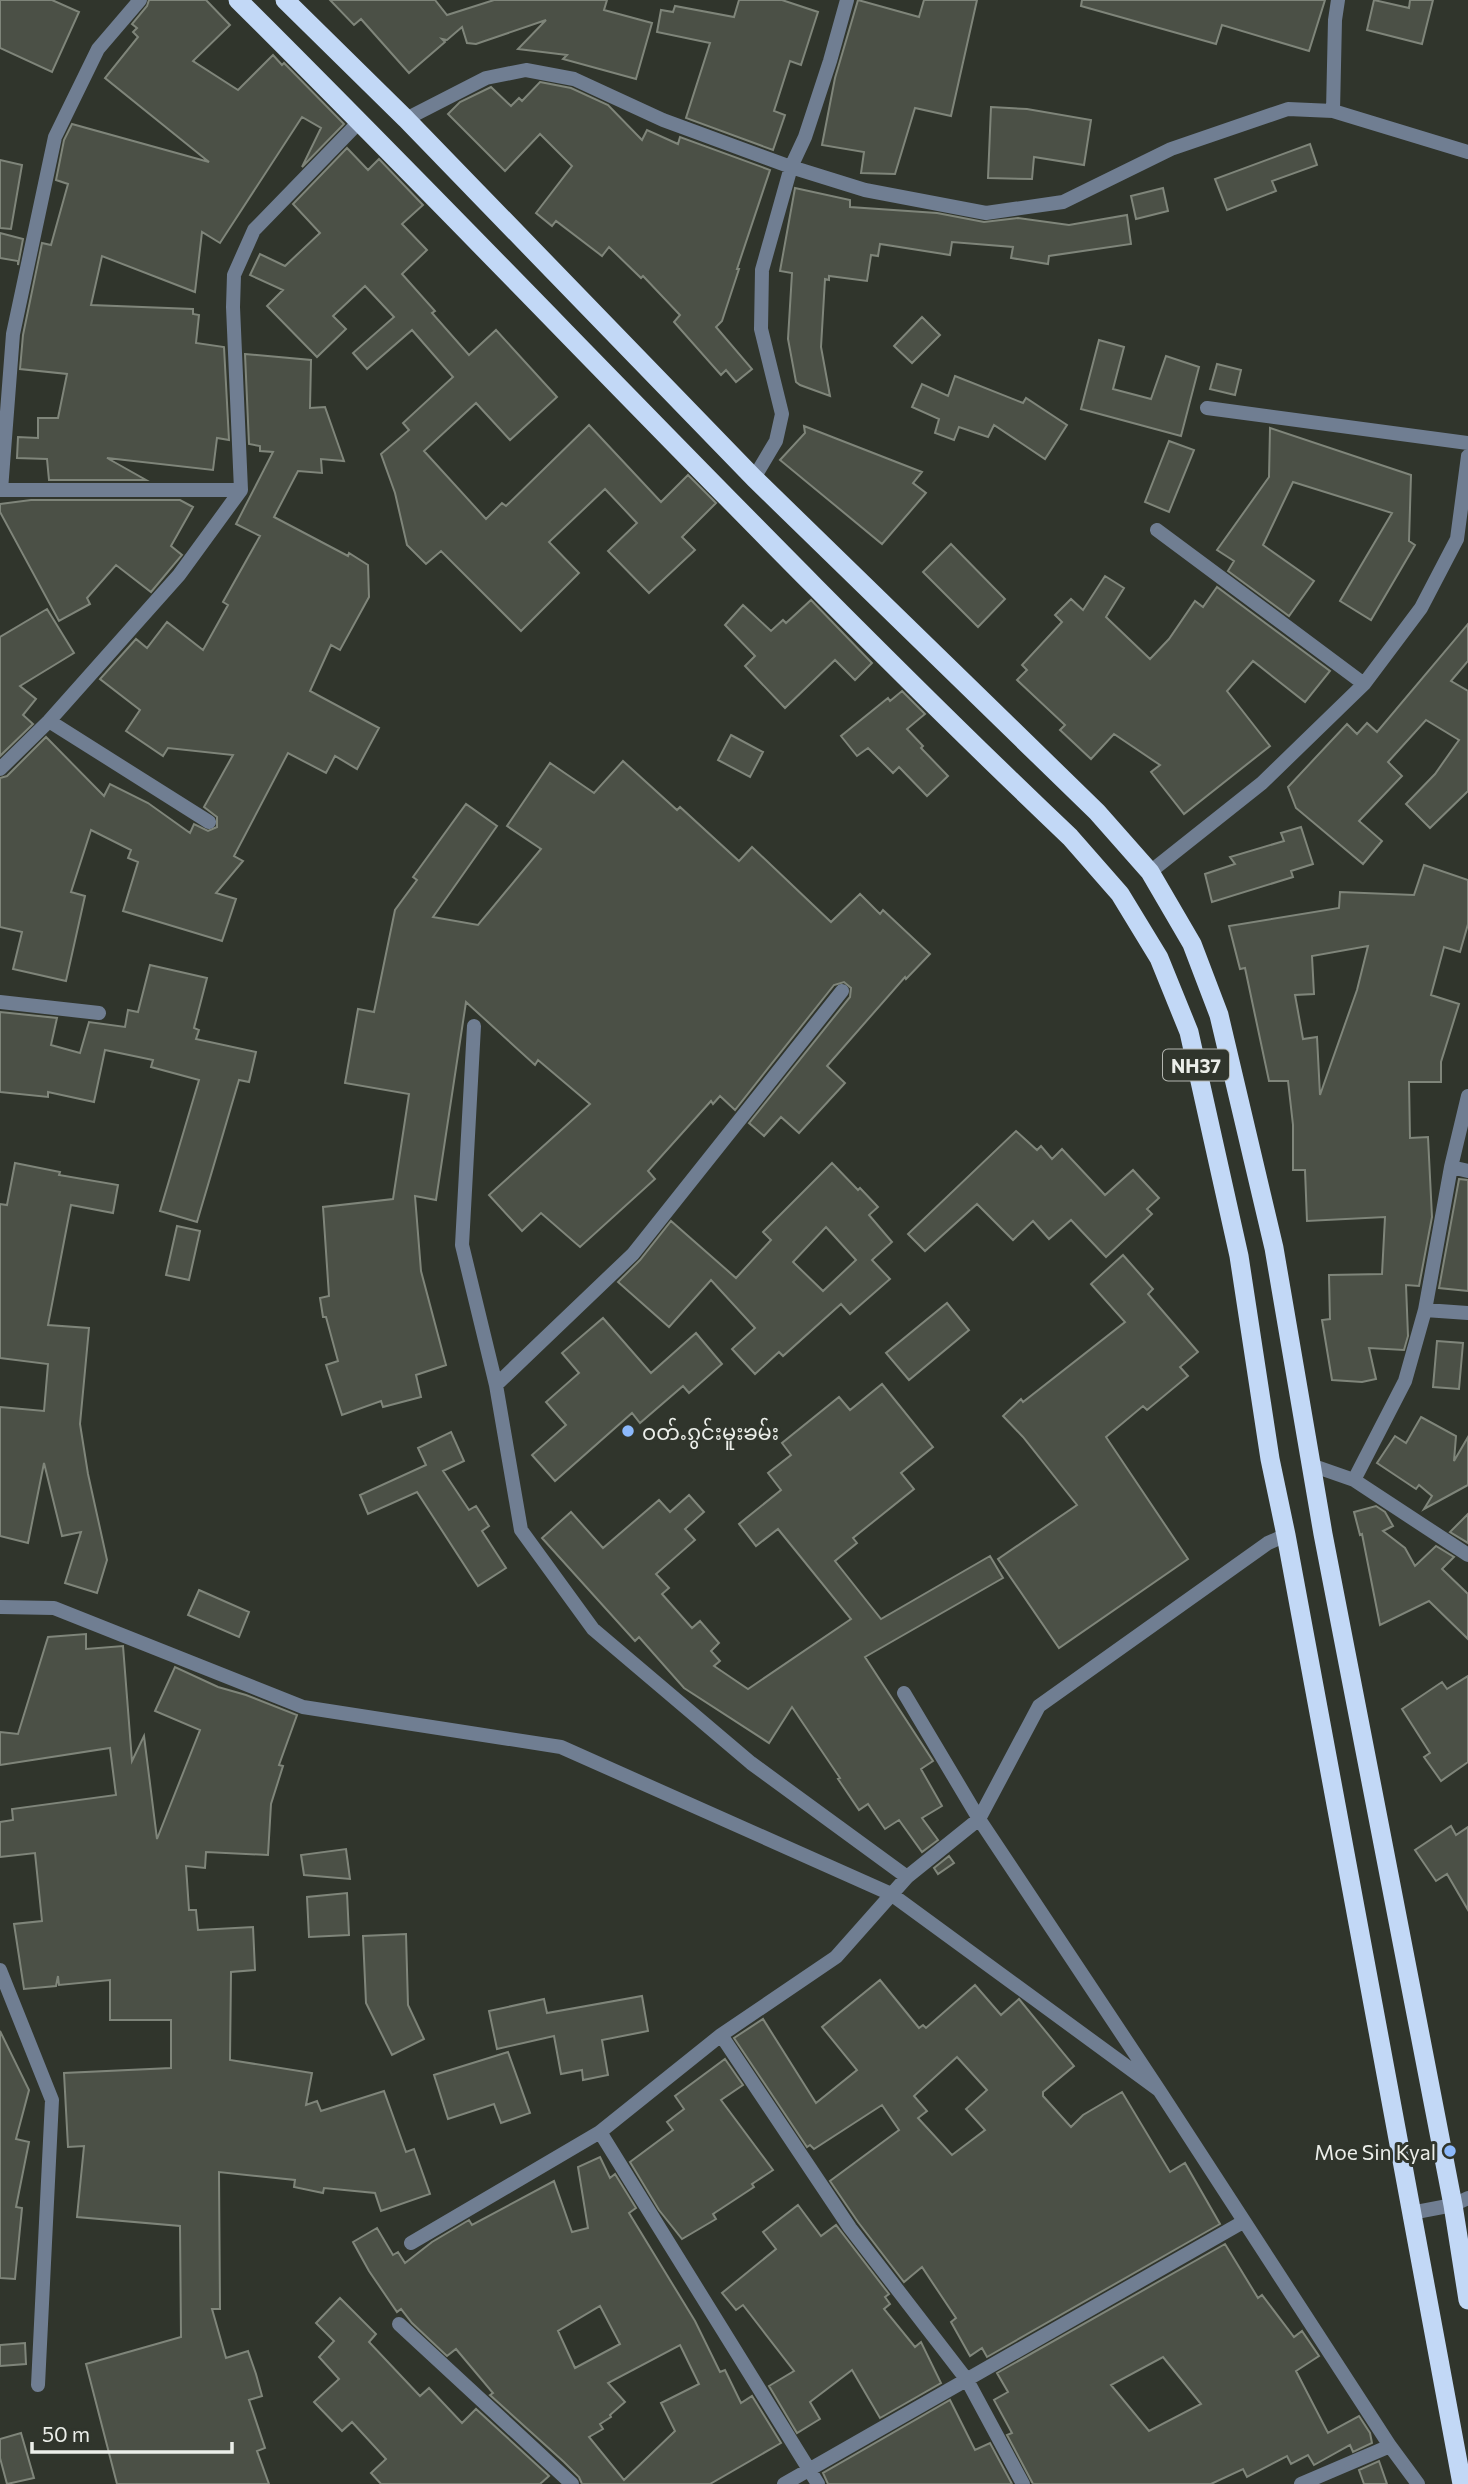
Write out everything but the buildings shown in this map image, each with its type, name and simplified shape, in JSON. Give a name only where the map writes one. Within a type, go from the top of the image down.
[{"type":"highway","name":"NH37","points":[[239,0],[732,505],[1070,837],[1120,894],[1159,958],[1189,1032],[1239,1256],[1270,1459],[1462,2484]]},
{"type":"highway","name":"NH37","points":[[285,0],[406,119],[754,478],[1097,812],[1150,872],[1192,944],[1219,1015],[1273,1248],[1311,1465],[1460,2202],[1468,2300]]},
{"type":"street","points":[[140,0],[98,49],[55,138],[13,334],[0,490],[241,490]]},
{"type":"street","points":[[754,478],[776,441],[782,414],[761,330],[762,270],[791,167],[805,136],[831,61],[847,0]]},
{"type":"street","points":[[1333,111],[1338,0]]},
{"type":"street","points":[[406,119],[486,78],[526,70],[574,79],[663,120],[791,167],[865,190],[986,213],[1063,202],[1171,149],[1288,109],[1333,111],[1468,152]]},
{"type":"street","points":[[0,769],[49,721],[179,575],[241,490],[234,275],[254,230],[360,121]]},
{"type":"street","points":[[1207,408],[1468,443]]},
{"type":"street","points":[[1150,872],[1262,783],[1364,684],[1421,608],[1457,539],[1468,456]]},
{"type":"street","points":[[1157,530],[1364,684]]},
{"type":"street","points":[[49,721],[209,822]]},
{"type":"street","points":[[496,1385],[633,1254],[842,991]]},
{"type":"street","points":[[0,1002],[99,1013]]},
{"type":"street","points":[[474,1026],[462,1245],[496,1385],[521,1530],[593,1629],[751,1763],[908,1877]]},
{"type":"street","points":[[1354,1480],[1405,1381],[1425,1310],[1451,1167],[1468,1096]]},
{"type":"street","points":[[1451,1167],[1468,1171]]},
{"type":"street","points":[[1425,1310],[1468,1314]]},
{"type":"street","points":[[1311,1465],[1354,1480],[1468,1555]]},
{"type":"street","points":[[411,2243],[600,2132],[721,2035],[836,1957],[908,1877],[979,1819],[1039,1706],[1268,1543],[1286,1535]]},
{"type":"street","points":[[0,1607],[54,1608],[303,1707],[561,1747],[891,1894],[1159,2090]]},
{"type":"street","points":[[904,1693],[979,1819],[1390,2446],[1418,2484]]},
{"type":"street","points":[[0,1970],[52,2100],[38,2385]]},
{"type":"street","points":[[721,2035],[850,2228],[967,2380],[1023,2484]]},
{"type":"street","points":[[600,2132],[818,2484]]},
{"type":"street","points":[[1410,2213],[1460,2202]]},
{"type":"street","points":[[784,2484],[1243,2222]]},
{"type":"street","points":[[399,2323],[572,2484]]},
{"type":"street","points":[[1301,2484],[1390,2446]]},
{"type":"place","name":"ဝတ်ႉၵွင်းမူးၶမ်း","points":[[628,1431]]},
{"type":"place","name":"Moe Sin Kyal","points":[[1450,2151]]}]
